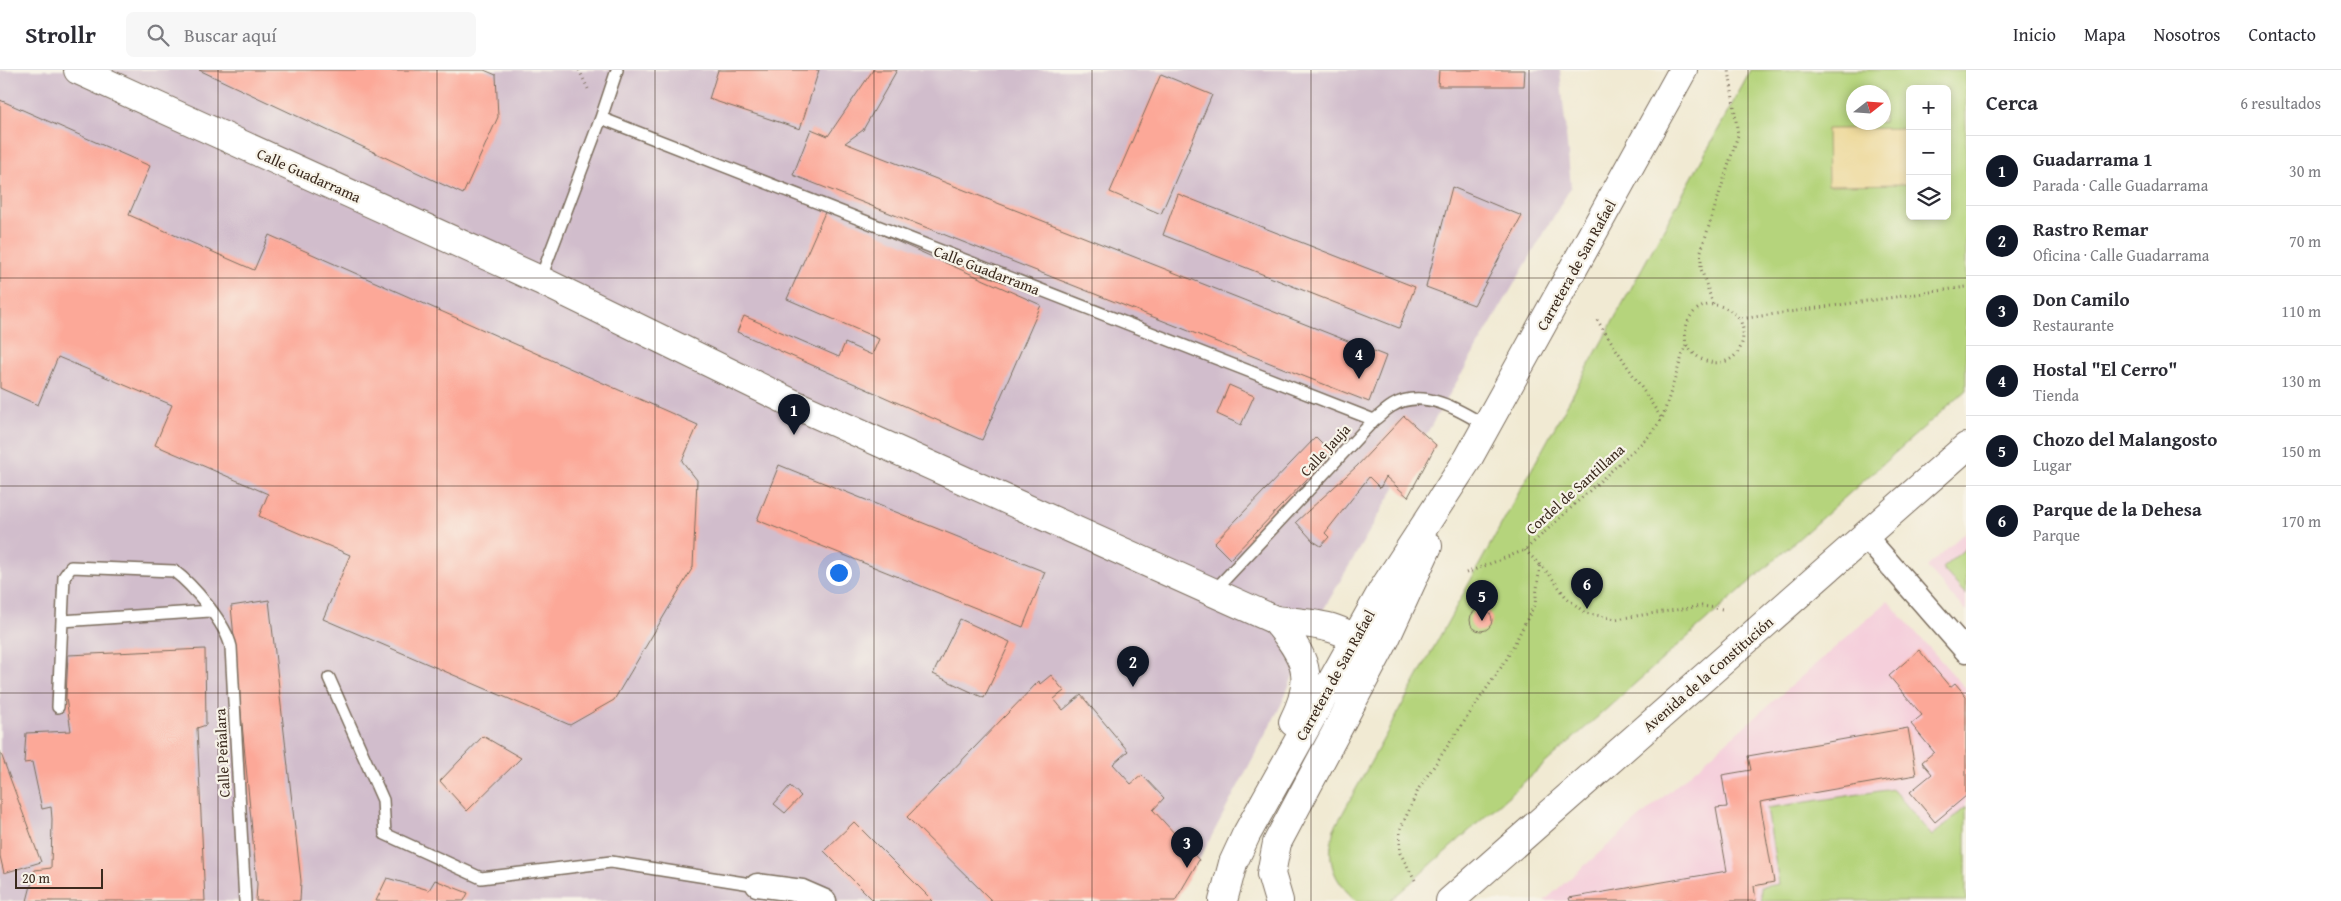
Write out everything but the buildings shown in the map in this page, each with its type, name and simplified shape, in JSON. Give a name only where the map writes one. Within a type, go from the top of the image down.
[{"type":"main road","name":"Calle Guadarrama","points":[[78,70],[540,280],[794,404],[1275,620]]},
{"type":"main road","name":"Carretera de San Rafael","points":[[1273,893],[1273,858],[1283,829],[1385,640],[1468,459],[1683,70]]},
{"type":"main road","name":"Avenida de la Constitución","points":[[1450,901],[1966,447]]},
{"type":"main road","name":"Carretera de San Rafael","points":[[1223,901],[1236,854],[1354,639],[1382,591],[1468,459]]},
{"type":"main road","points":[[1315,624],[1350,613],[1365,605],[1382,591]]},
{"type":"main road","points":[[1255,901],[1273,893],[1270,840],[1276,815],[1359,663],[1360,652],[1354,639],[1343,632],[1315,624],[1275,620]]},
{"type":"main road","points":[[1236,854],[1259,785],[1303,702],[1306,690],[1302,660],[1293,643],[1275,620]]},
{"type":"street","points":[[1865,536],[1966,651]]},
{"type":"street","points":[[757,885],[802,891],[825,901]]},
{"type":"lane","points":[[540,280],[602,118],[617,70]]},
{"type":"lane","name":"Calle Guadarrama","points":[[602,118],[1374,420]]},
{"type":"lane","name":"Calle Jauja","points":[[1213,592],[1374,420],[1393,405],[1412,399],[1424,398],[1462,412],[1486,426]]},
{"type":"lane","name":"Calle Peñalara","points":[[58,707],[64,577],[71,567],[174,571],[184,579],[230,640],[245,901]]},
{"type":"lane","points":[[62,621],[210,611]]},
{"type":"lane","points":[[329,678],[383,800],[385,834],[481,878],[611,862],[757,885]]},
{"type":"path","points":[[1686,344],[1692,354],[1701,361],[1713,364],[1729,360],[1741,346],[1744,334],[1740,319],[1732,310],[1713,304],[1701,269],[1701,251],[1738,135],[1729,70]]},
{"type":"path","points":[[1740,319],[1966,287]]},
{"type":"path","name":"Cordel de Santillana","points":[[1713,304],[1697,310],[1688,320],[1684,333],[1686,344],[1662,419],[1648,437],[1525,550],[1566,597],[1585,613],[1616,619],[1702,606],[1722,609]]},
{"type":"path","points":[[1598,320],[1662,419]]},
{"type":"path","points":[[1466,574],[1525,550]]},
{"type":"path","points":[[1415,880],[1400,853],[1400,830],[1419,788],[1506,660],[1534,604],[1540,565]]},
{"type":"shaded area","points":[[0,70],[1560,70],[1571,187],[1315,624],[1281,705],[1199,860],[1175,901],[0,901]]},
{"type":"shaded area","points":[[1966,531],[1966,612],[1927,567]]},
{"type":"shaded area","points":[[1888,601],[1966,689],[1966,901],[1544,901]]},
{"type":"green space","points":[[1751,70],[1966,70],[1966,390],[1390,901],[1357,901],[1349,893],[1333,869],[1331,860],[1334,829]]},
{"type":"green space","points":[[1966,548],[1966,595],[1942,568]]},
{"type":"green space","points":[[1893,789],[1932,836],[1966,807],[1966,901],[1762,901],[1760,887],[1779,884],[1767,808]]},
{"type":"sand","points":[[1891,128],[1906,128],[1906,184],[1828,185],[1827,129],[1891,130]]},
{"type":"place","name":"Hostal \"El Cerro\"","points":[[1359,379]]},
{"type":"place","name":"Guadarrama 1","points":[[794,435]]},
{"type":"place","name":"Parque de la Dehesa","points":[[1587,609]]},
{"type":"place","name":"Chozo del Malangosto","points":[[1482,621]]},
{"type":"place","name":"Rastro Remar","points":[[1133,687]]},
{"type":"place","name":"Don Camilo","points":[[1187,868]]}]
